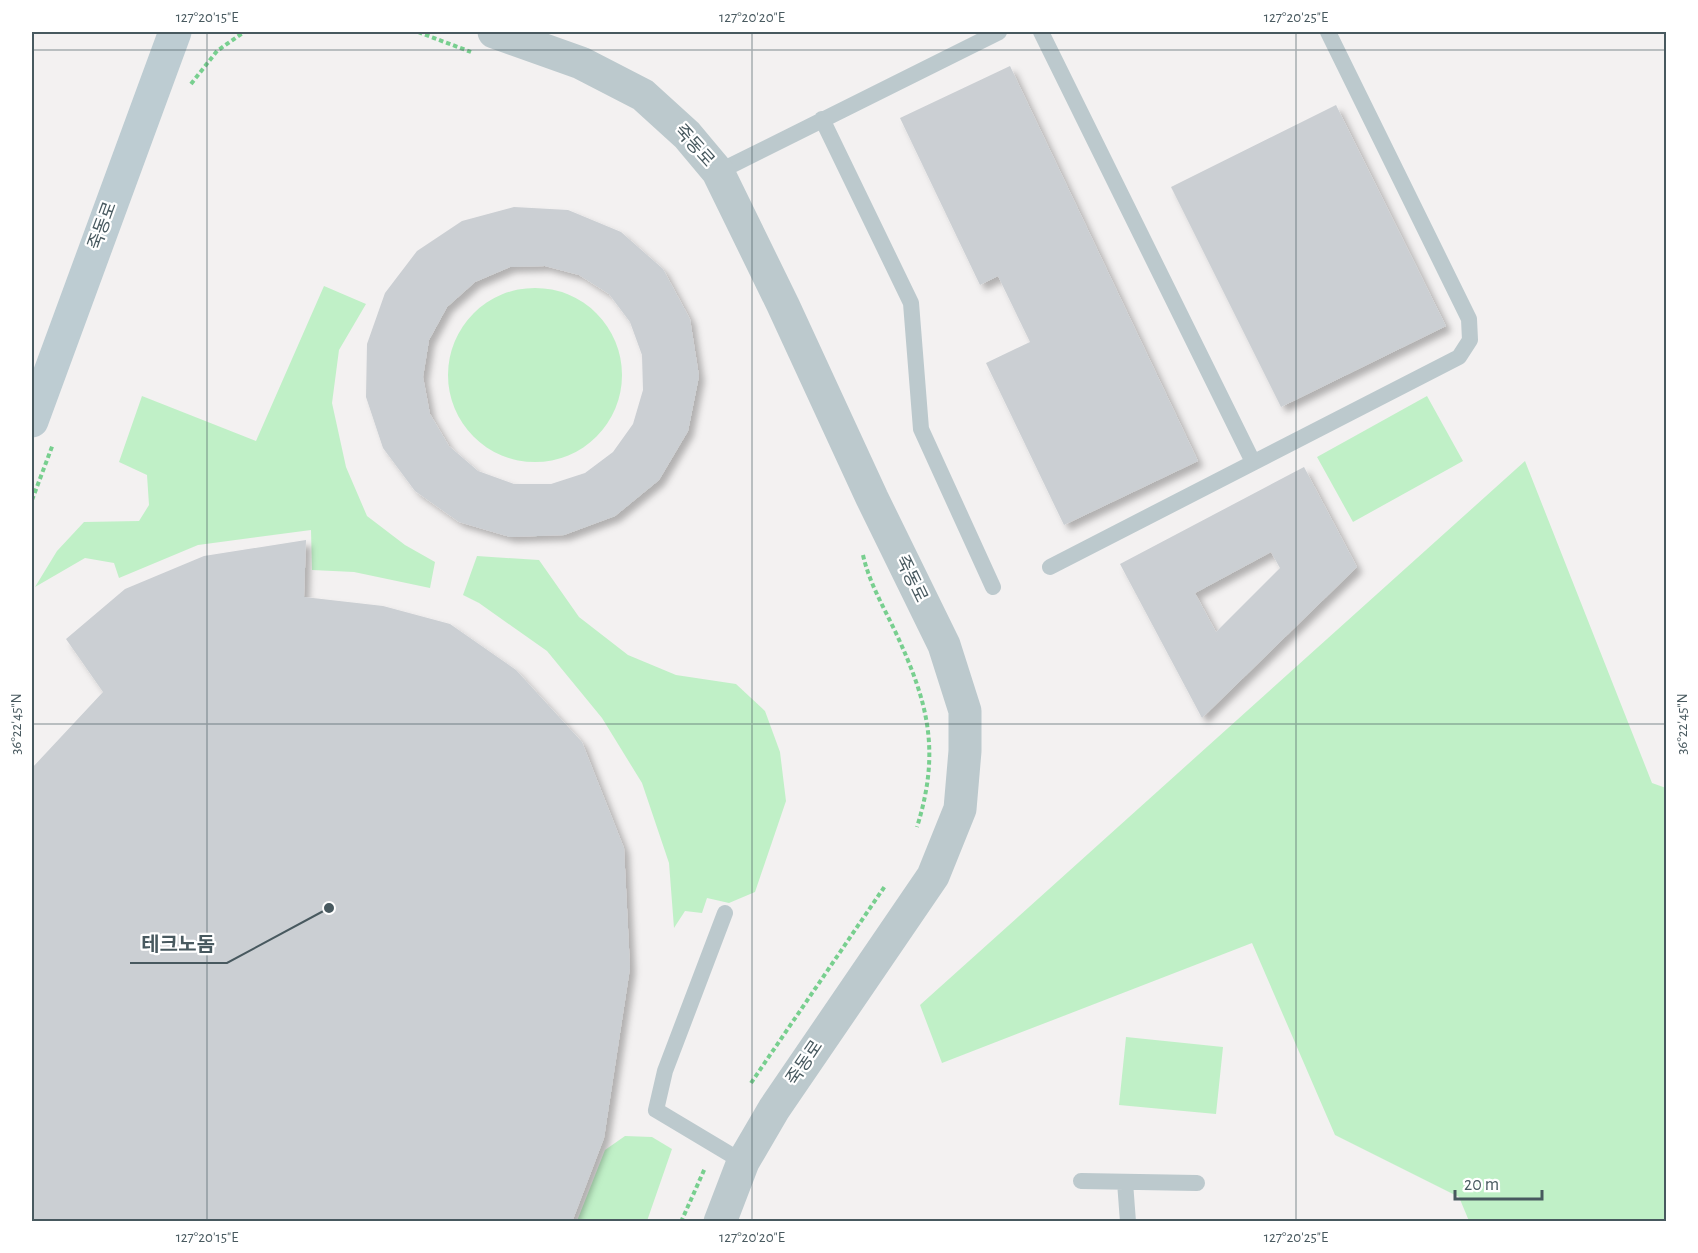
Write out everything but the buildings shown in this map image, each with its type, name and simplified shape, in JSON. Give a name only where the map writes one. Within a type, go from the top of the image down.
[{"type":"street","name":"죽동로","points":[[32,421],[175,32]]},
{"type":"street","name":"죽동로","points":[[484,43],[581,63],[643,95],[687,135],[718,172],[944,645],[965,711],[965,751],[960,809],[933,876],[774,1109],[730,1154],[720,1221]]},
{"type":"lane","points":[[718,172],[999,32]]},
{"type":"lane","points":[[1041,32],[1253,462]]},
{"type":"lane","points":[[1050,567],[1459,357],[1470,340],[1469,319],[1328,32]]},
{"type":"lane","points":[[822,119],[911,303],[921,429],[993,587]]},
{"type":"lane","points":[[725,913],[665,1071],[656,1110],[730,1154]]},
{"type":"lane","points":[[1081,1181],[1197,1183]]},
{"type":"lane","points":[[1125,1182],[1128,1221]]},
{"type":"path","points":[[418,32],[484,43]]},
{"type":"path","points":[[862,551],[867,573],[912,667],[926,712],[930,753],[924,804],[915,834]]},
{"type":"path","points":[[750,1085],[889,880]]},
{"type":"path","points":[[681,1221],[699,1179],[730,1154]]},
{"type":"green space","points":[[324,286],[366,304],[339,350],[332,403],[346,467],[367,516],[405,545],[435,562],[430,588],[354,572],[312,570],[311,530],[198,545],[119,578],[114,563],[85,558],[35,587],[57,551],[84,522],[139,521],[149,505],[147,475],[119,462],[142,396],[256,441]]},
{"type":"green space","points":[[535,288],[568,295],[597,313],[615,342],[622,375],[615,408],[597,437],[568,455],[535,462],[502,455],[473,437],[455,408],[448,375],[455,342],[473,313],[502,295]]},
{"type":"green space","points":[[1427,396],[1463,461],[1353,522],[1317,457]]},
{"type":"green space","points":[[1525,461],[1652,783],[1666,788],[1666,1221],[1469,1221],[1459,1197],[1335,1135],[1252,943],[942,1063],[920,1005]]},
{"type":"green space","points":[[477,556],[539,560],[579,617],[628,655],[676,675],[736,684],[765,711],[780,752],[786,801],[755,892],[729,903],[707,898],[702,913],[685,911],[674,928],[669,863],[642,783],[602,718],[547,651],[479,603],[463,595]]},
{"type":"green space","points":[[1126,1037],[1223,1047],[1216,1114],[1119,1105]]},
{"type":"green space","points":[[625,1136],[652,1137],[672,1149],[647,1221],[577,1221],[605,1150]]},
{"type":"place","name":"테크노돔","points":[[329,908]]}]
